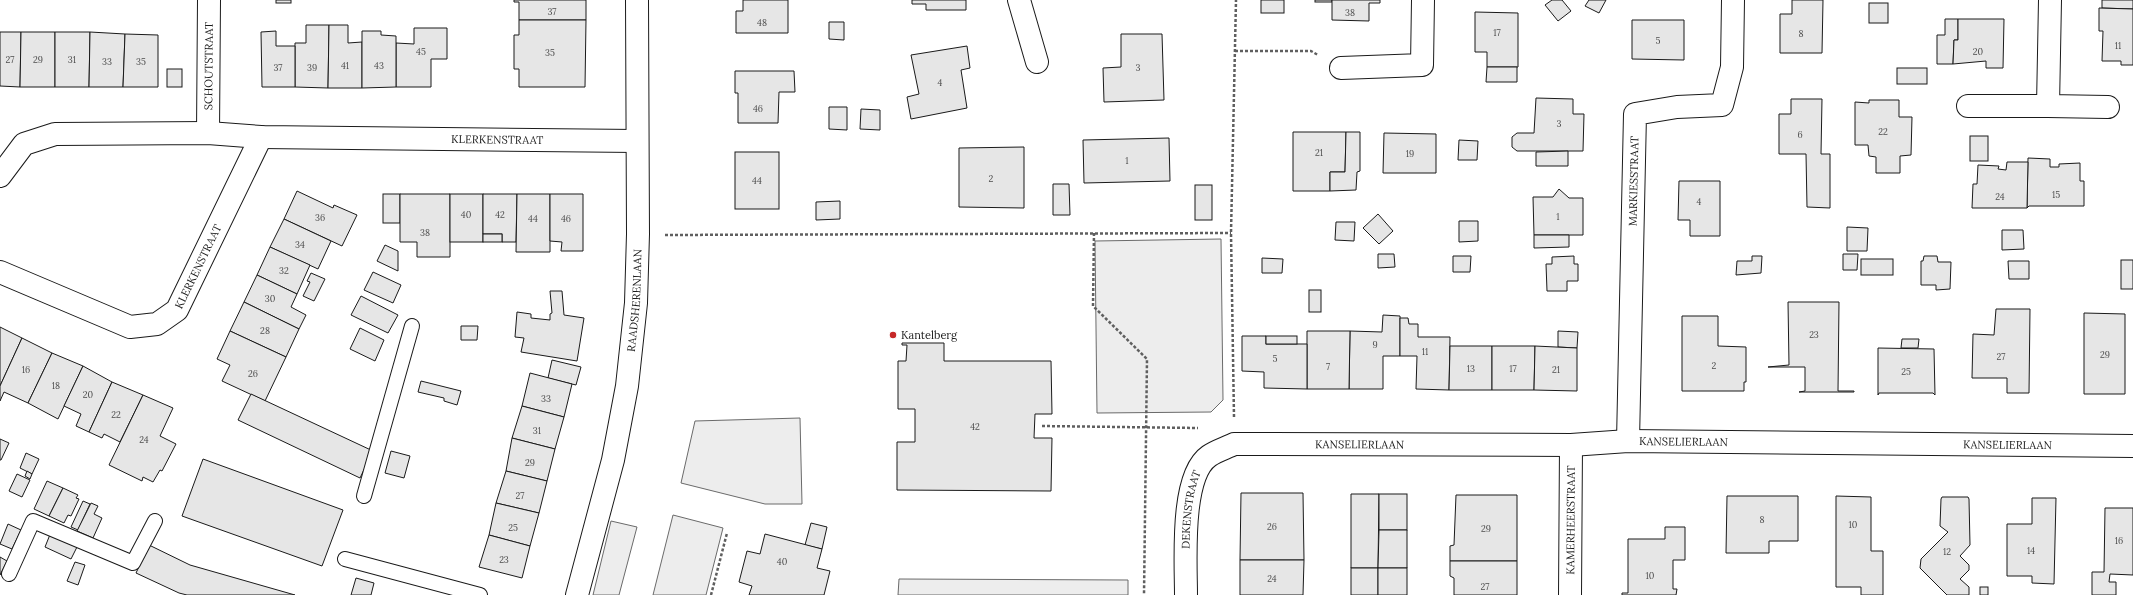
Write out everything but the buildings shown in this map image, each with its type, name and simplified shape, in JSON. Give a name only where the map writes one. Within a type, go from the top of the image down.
[{"type":"street","name":"SCHOUTSTRAAT","points":[[208,133],[209,0]]},
{"type":"street","name":"RAADSHERENLAAN","points":[[578,595],[613,460],[627,386],[636,303],[638,234],[637,0]]},
{"type":"street","points":[[1019,0],[1037,62]]},
{"type":"street","points":[[1341,68],[1422,65],[1423,0]]},
{"type":"street","name":"MARKIESSTRAAT","points":[[1628,441],[1635,114],[1676,107],[1722,105],[1732,67],[1733,0]]},
{"type":"street","points":[[2048,106],[2050,0]]},
{"type":"street","points":[[1968,106],[2108,107]]},
{"type":"street","name":"KLERKENSTRAAT","points":[[0,176],[24,144],[56,134],[208,133],[261,137],[637,140]]},
{"type":"street","name":"KLERKENSTRAAT","points":[[0,272],[130,327],[158,324],[177,310],[261,137]]},
{"type":"street","name":"KANSELIERLAAN","points":[[1234,444],[1571,445],[1628,441],[2133,446]]},
{"type":"street","name":"DEKENSTRAAT","points":[[1186,595],[1188,499],[1196,471],[1208,456],[1234,444]]},
{"type":"street","name":"KAMERHEERSTRAAT","points":[[1570,595],[1571,445]]},
{"type":"lane","points":[[364,496],[412,326]]},
{"type":"lane","points":[[9,574],[33,521],[133,563],[155,520]]},
{"type":"lane","points":[[345,559],[480,595]]},
{"type":"path","points":[[1042,426],[1146,429],[1205,428],[1234,444],[1231,233],[1236,0]]},
{"type":"path","points":[[1235,51],[1311,51],[1341,68]]},
{"type":"path","points":[[1094,233],[1093,306],[1147,359],[1144,595]]},
{"type":"path","points":[[638,234],[1231,233]]},
{"type":"path","points":[[711,595],[727,533]]},
{"type":"shaded area","points":[[1221,239],[1223,400],[1211,412],[1097,413],[1095,241]]},
{"type":"shaded area","points":[[800,418],[802,504],[765,504],[681,483],[695,421]]},
{"type":"shaded area","points":[[673,515],[723,528],[706,595],[653,595]]},
{"type":"shaded area","points":[[611,521],[637,527],[619,595],[593,595]]},
{"type":"shaded area","points":[[899,579],[1128,580],[1128,595],[898,595]]},
{"type":"place","name":"Kantelberg","points":[[893,335]]}]
